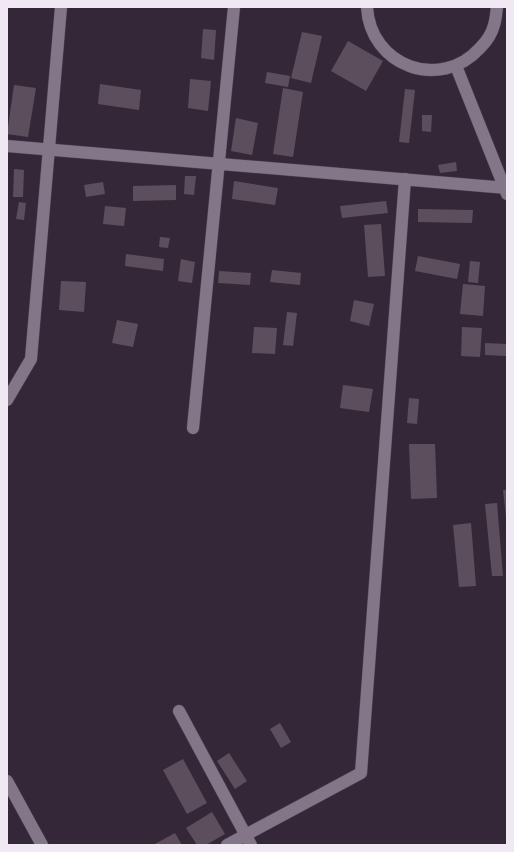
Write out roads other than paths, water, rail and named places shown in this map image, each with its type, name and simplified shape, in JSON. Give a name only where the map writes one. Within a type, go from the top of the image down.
[{"type":"street","points":[[7,400],[31,358],[61,7]]},
{"type":"street","points":[[193,428],[234,7]]},
{"type":"street","points":[[367,7],[368,19],[376,40],[391,57],[411,67],[434,71],[456,66],[472,57],[486,43],[494,26],[497,7]]},
{"type":"street","points":[[7,146],[405,179],[506,190],[456,66]]},
{"type":"street","points":[[227,845],[248,840],[361,773],[405,179]]},
{"type":"street","points":[[179,711],[248,840]]},
{"type":"street","points":[[7,781],[42,845]]}]
